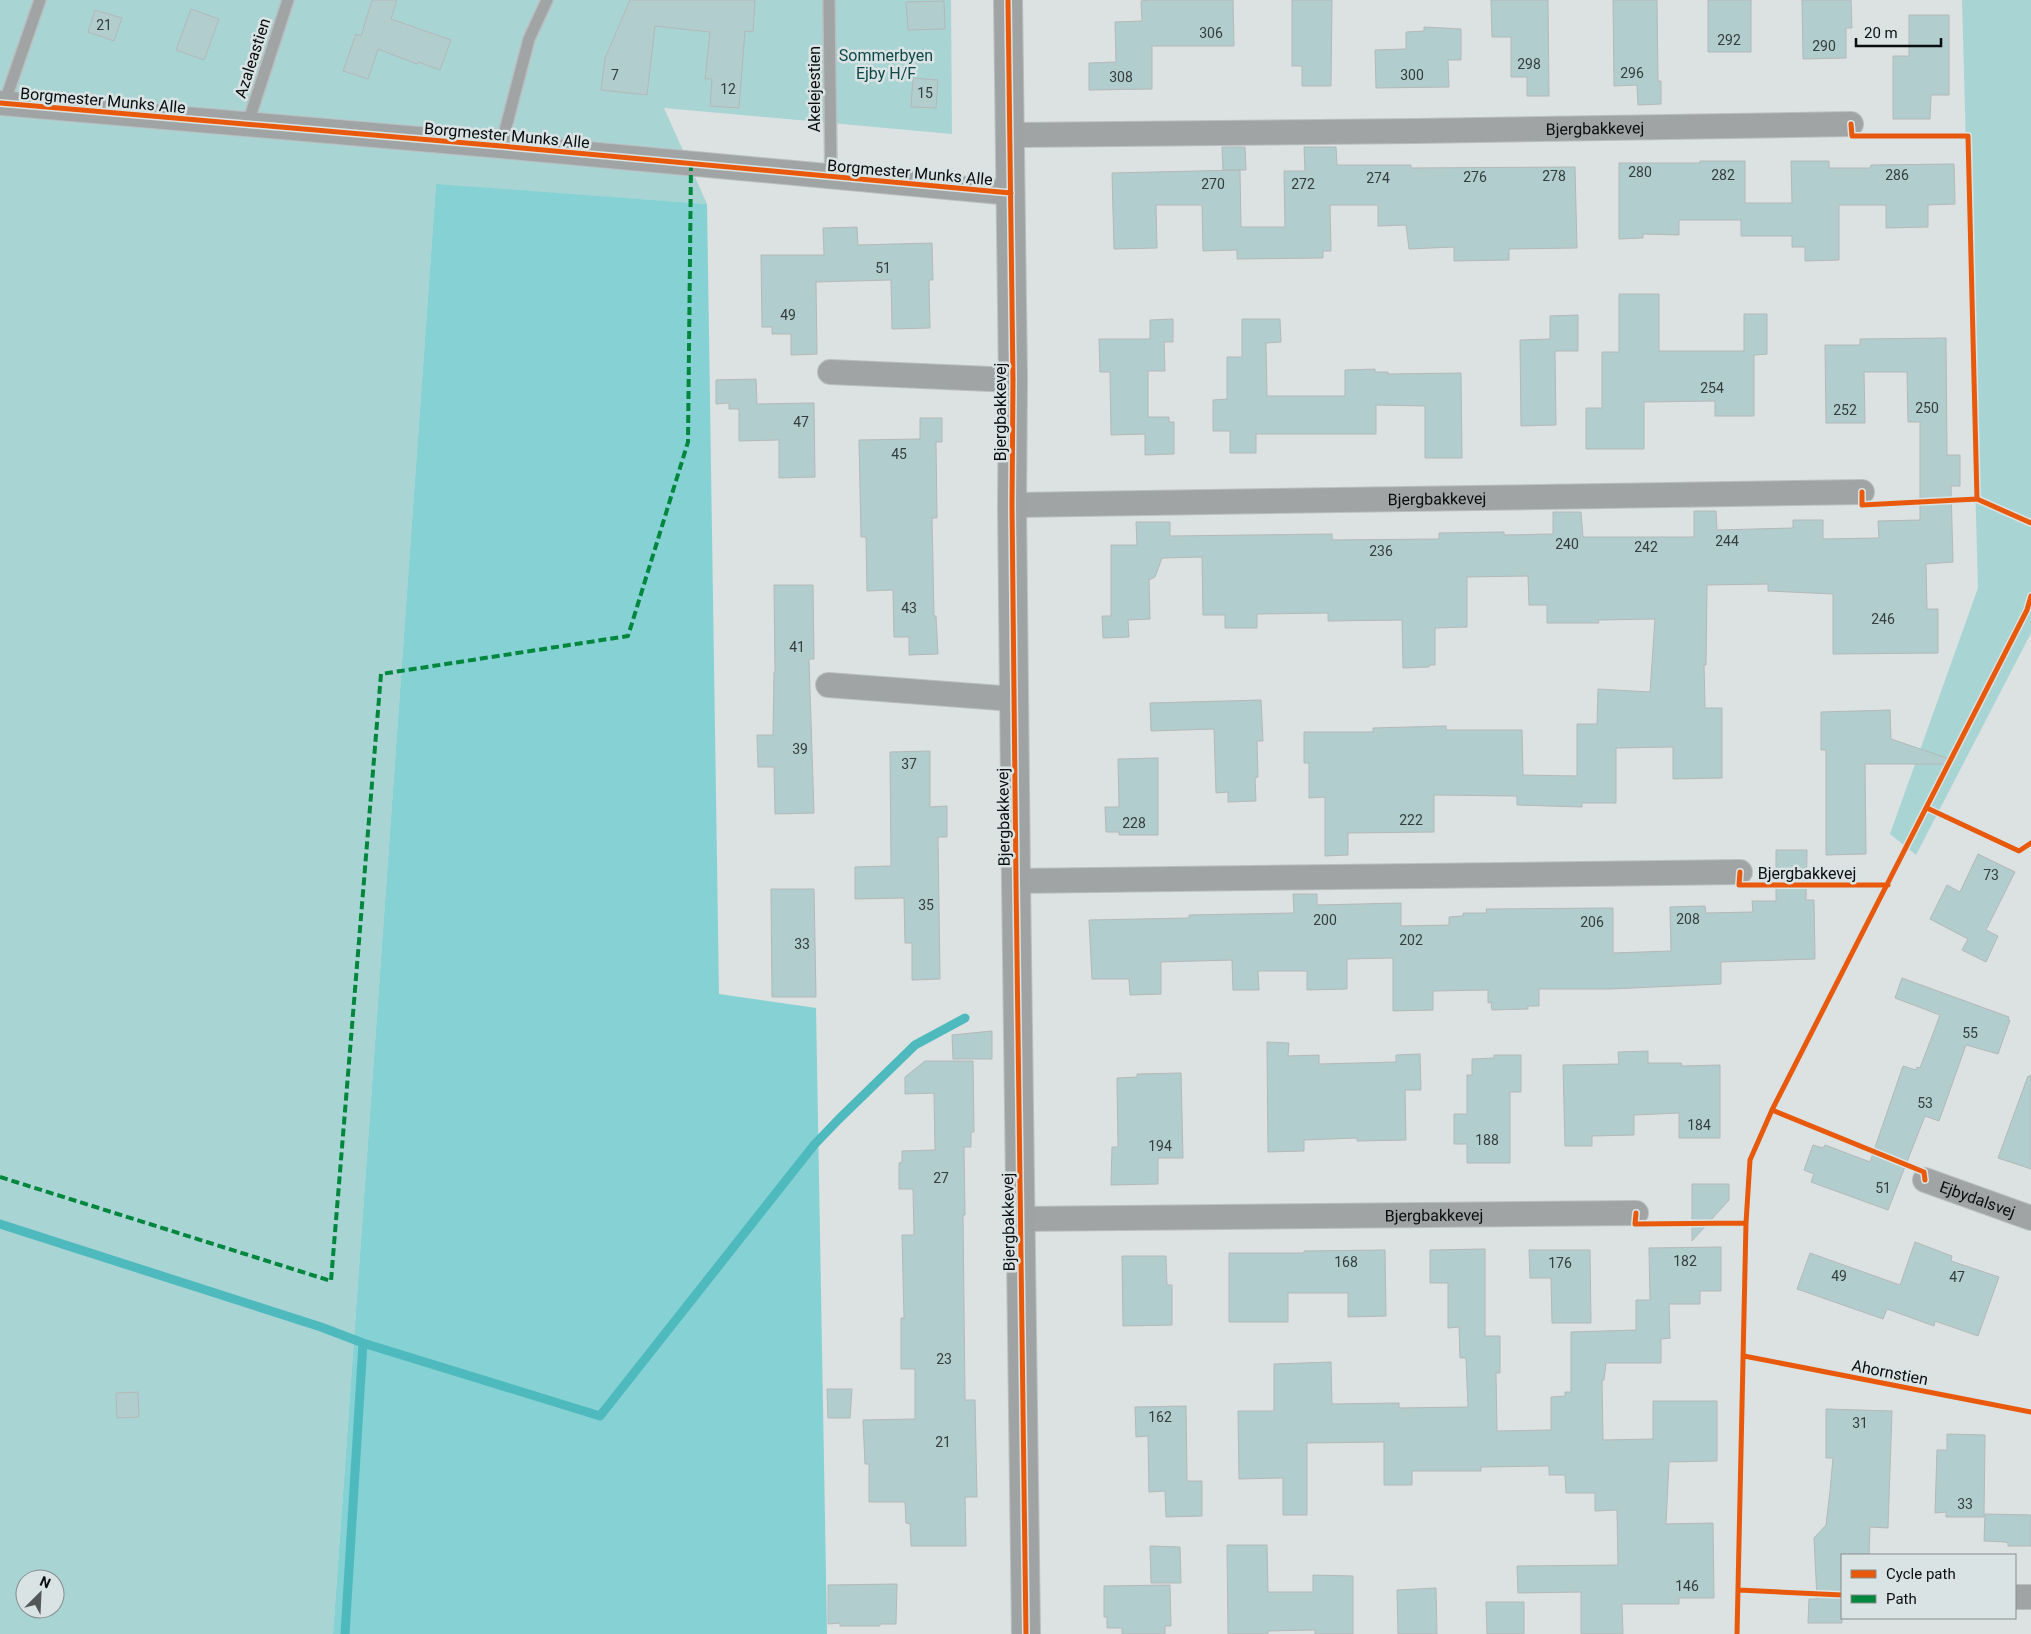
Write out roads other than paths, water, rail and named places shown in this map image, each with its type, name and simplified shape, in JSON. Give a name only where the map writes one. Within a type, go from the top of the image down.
[{"type":"street","name":"Bjergbakkevej","points":[[1008,0],[1013,380],[1012,505],[1016,881],[1026,1634]]},
{"type":"street","name":"Borgmester Munks Alle","points":[[2,104],[501,146],[831,178],[1011,193]]},
{"type":"street","name":"Bjergbakkevej","points":[[1009,135],[1851,124]]},
{"type":"street","name":"Bjergbakkevej","points":[[830,372],[1013,380]]},
{"type":"street","name":"Bjergbakkevej","points":[[1012,505],[1862,492]]},
{"type":"street","points":[[828,686],[1014,699]]},
{"type":"street","name":"Bjergbakkevej","points":[[1016,881],[1740,872]]},
{"type":"street","name":"Ejbydalsvej","points":[[1925,1180],[2031,1218]]},
{"type":"street","name":"Bjergbakkevej","points":[[1020,1219],[1636,1213]]},
{"type":"street","points":[[2016,1597],[2031,1597]]},
{"type":"lane","points":[[2,104],[40,0]]},
{"type":"lane","name":"Azaleastien","points":[[247,126],[288,0]]},
{"type":"lane","points":[[501,146],[529,39],[547,0]]},
{"type":"lane","name":"Akelejestien","points":[[830,0],[831,178]]},
{"type":"waterway","points":[[0,1224],[321,1327],[363,1343],[600,1416],[814,1145],[915,1045],[965,1018]]},
{"type":"waterway","points":[[345,1634],[363,1343]]},
{"type":"park label","name":"Sommerbyen Ejby H/F","points":[[886,64]]}]
